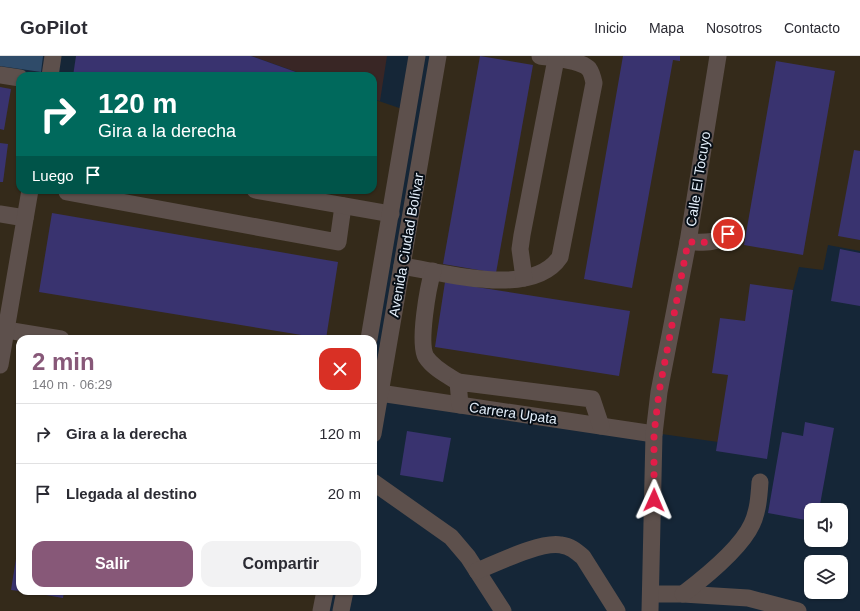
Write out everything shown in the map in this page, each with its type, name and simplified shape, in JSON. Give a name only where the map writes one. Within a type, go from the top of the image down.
[{"type":"street","points":[[51,72],[53,56]]},
{"type":"street","name":"Avenida Ciudad Bolívar","points":[[370,335],[417,56]]},
{"type":"street","name":"Avenida Ciudad Bolívar","points":[[377,393],[402,266],[438,56]]},
{"type":"street","name":"Calle El Tocuyo","points":[[650,603],[654,434],[659,392],[688,242],[718,56]]},
{"type":"street","points":[[402,266],[497,280],[524,278],[545,271],[557,262],[560,257],[594,83],[591,73],[585,66],[548,57],[520,250],[524,278]]},
{"type":"street","points":[[0,75],[16,77]]},
{"type":"street","points":[[0,365],[3,329],[29,194]]},
{"type":"street","points":[[78,194],[338,242],[343,206]]},
{"type":"street","points":[[277,194],[391,214]]},
{"type":"street","points":[[0,214],[25,218]]},
{"type":"street","points":[[688,242],[714,242],[720,240],[728,234]]},
{"type":"street","points":[[433,271],[428,291],[422,338],[426,357],[436,367],[458,382],[592,399],[601,426]]},
{"type":"street","points":[[3,329],[38,335]]},
{"type":"street","points":[[458,382],[460,406]]},
{"type":"street","name":"Carrera Upata","points":[[377,393],[654,434]]},
{"type":"street","points":[[683,594],[711,572],[734,548],[752,525],[758,506],[760,482]]},
{"type":"street","points":[[377,485],[451,537],[477,571],[503,611]]},
{"type":"street","points":[[477,571],[546,545],[562,545],[577,552],[582,557],[617,611]]},
{"type":"street","points":[[650,603],[683,594],[748,598],[798,611]]},
{"type":"street","points":[[321,611],[324,595]]},
{"type":"street","points":[[341,611],[344,595]]},
{"type":"shaded area","points":[[0,56],[43,56],[41,72],[0,66]]},
{"type":"shaded area","points":[[251,56],[387,56],[380,101],[377,100],[377,72],[297,72]]},
{"type":"shaded area","points":[[438,56],[860,56],[860,251],[828,245],[823,270],[799,267],[793,290],[767,449],[380,394]]},
{"type":"shaded area","points":[[0,75],[16,77],[16,194],[377,194],[377,100],[408,111],[370,335],[16,335],[16,595],[324,595],[321,611],[0,611]]},
{"type":"building","points":[[76,56],[251,56],[296,72],[74,72]]},
{"type":"building","points":[[480,56],[533,65],[496,273],[443,264]]},
{"type":"building","points":[[623,56],[680,56],[680,61],[673,60],[632,288],[584,279]]},
{"type":"building","points":[[776,61],[835,71],[803,255],[744,245]]},
{"type":"building","points":[[0,87],[11,89],[4,130],[0,129]]},
{"type":"building","points":[[0,143],[8,144],[3,182],[0,182]]},
{"type":"building","points":[[854,150],[860,151],[860,240],[838,236]]},
{"type":"building","points":[[52,213],[338,262],[327,335],[302,335],[39,292]]},
{"type":"building","points":[[840,249],[860,253],[860,306],[831,301]]},
{"type":"building","points":[[445,282],[630,311],[619,376],[435,347]]},
{"type":"building","points":[[750,284],[793,290],[767,459],[716,451],[728,375],[712,373],[720,318],[745,321]]},
{"type":"building","points":[[805,422],[834,428],[820,503],[804,503],[804,520],[768,513],[782,432],[803,436]]},
{"type":"building","points":[[407,431],[451,438],[443,482],[400,475]]},
{"type":"building","points":[[16,559],[16,591],[11,590]]},
{"type":"building","points":[[46,595],[63,595],[63,598]]},
{"type":"route","points":[[654,500],[654,434],[659,392],[688,242],[714,242],[720,240],[728,234]]}]
